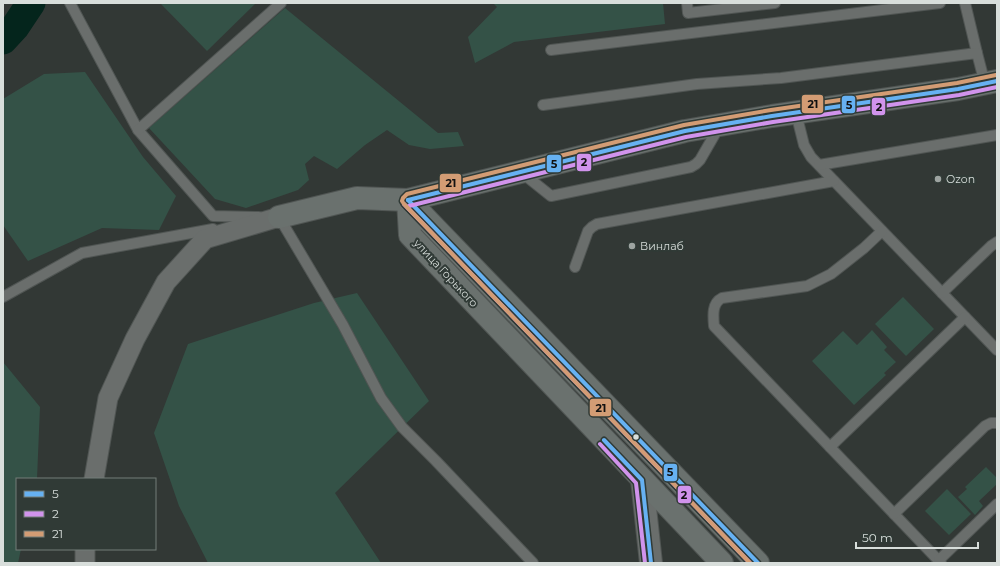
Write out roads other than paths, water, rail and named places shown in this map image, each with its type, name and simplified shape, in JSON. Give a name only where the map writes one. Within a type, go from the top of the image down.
[{"type":"main road","points":[[280,218],[357,198],[408,200],[685,131],[950,90],[991,82]]},
{"type":"main road","name":"улица Горького","points":[[408,200],[410,235],[722,563]]},
{"type":"main road","name":"улица Горького","points":[[408,200],[758,563]]},
{"type":"street","points":[[94,478],[108,398],[135,340],[166,282],[205,239],[280,218]]},
{"type":"street","points":[[642,480],[651,563]]},
{"type":"street","points":[[85,550],[85,563]]},
{"type":"lane","points":[[70,3],[138,130],[213,216],[280,218]]},
{"type":"lane","points":[[138,130],[281,3]]},
{"type":"lane","points":[[687,3],[688,14],[775,3]]},
{"type":"lane","points":[[551,50],[940,3]]},
{"type":"lane","points":[[965,3],[977,53],[991,82]]},
{"type":"lane","points":[[543,105],[697,84],[781,78],[977,53]]},
{"type":"lane","points":[[796,113],[804,145],[811,157],[997,350]]},
{"type":"lane","points":[[521,172],[551,196],[691,166],[700,160],[720,125]]},
{"type":"lane","points":[[819,165],[997,135]]},
{"type":"lane","points":[[575,267],[588,231],[597,224],[834,181]]},
{"type":"lane","points":[[3,297],[82,253],[280,218]]},
{"type":"lane","points":[[280,218],[344,325],[382,398],[402,427],[533,563]]},
{"type":"lane","points":[[882,231],[864,248],[831,274],[807,286],[722,298],[715,303],[714,307],[714,321],[717,330],[940,562],[997,504]]},
{"type":"lane","points":[[942,293],[997,242]]},
{"type":"lane","points":[[830,447],[965,317]]},
{"type":"lane","points":[[894,514],[985,426],[991,422],[997,422]]},
{"type":"waterway","points":[[3,40],[15,27],[31,3]]},
{"type":"place","name":"Ozon","points":[[938,179]]},
{"type":"place","name":"Винлаб","points":[[632,246]]}]
